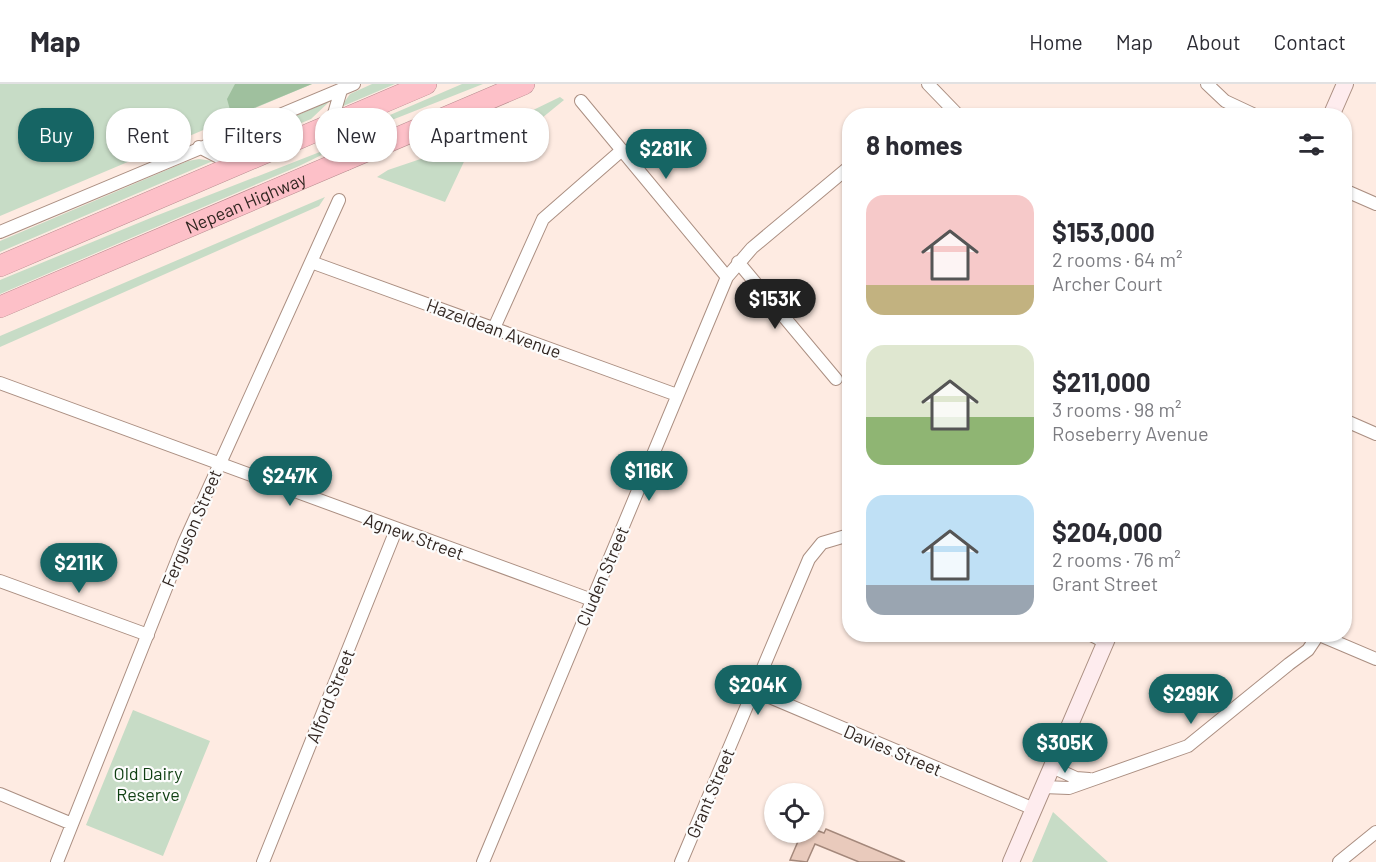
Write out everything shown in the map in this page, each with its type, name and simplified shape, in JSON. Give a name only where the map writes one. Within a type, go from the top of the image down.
[{"type":"highway","points":[[369,108],[426,84]]},
{"type":"highway","name":"Nepean Highway","points":[[397,138],[524,84]]},
{"type":"highway","points":[[0,266],[315,131]]},
{"type":"highway","name":"Nepean Highway","points":[[0,307],[340,162]]},
{"type":"main road","points":[[1334,108],[1345,84]]},
{"type":"main road","points":[[1011,862],[1105,642]]},
{"type":"street","points":[[0,232],[354,84]]},
{"type":"street","points":[[928,84],[951,108]]},
{"type":"street","points":[[1207,84],[1225,101],[1240,108]]},
{"type":"street","points":[[335,108],[340,90]]},
{"type":"street","points":[[581,101],[727,278]]},
{"type":"street","points":[[199,147],[234,165]]},
{"type":"street","points":[[494,328],[543,219],[622,150]]},
{"type":"street","name":"Cluden Street","points":[[483,862],[727,278],[738,262],[842,173]]},
{"type":"street","points":[[1352,194],[1376,204]]},
{"type":"street","name":"Ferguson Street","points":[[57,862],[218,465],[339,200]]},
{"type":"street","name":"Hazeldean Avenue","points":[[311,262],[677,394]]},
{"type":"street","points":[[738,262],[836,379]]},
{"type":"street","name":"Agnew Street","points":[[0,383],[218,465],[592,600]]},
{"type":"street","points":[[1352,424],[1376,434]]},
{"type":"street","name":"Alford Street","points":[[263,862],[396,530]]},
{"type":"street","name":"Grant Street","points":[[681,862],[809,559],[822,543],[842,537]]},
{"type":"street","points":[[0,581],[148,635]]},
{"type":"street","points":[[1289,664],[1303,642]]},
{"type":"street","points":[[1043,787],[1069,788],[1193,743],[1308,650],[1313,642]]},
{"type":"street","points":[[1335,642],[1376,659]]},
{"type":"street","name":"Davies Street","points":[[753,690],[1034,809]]},
{"type":"street","points":[[1052,767],[1076,778],[1090,779]]},
{"type":"street","points":[[0,794],[72,824]]},
{"type":"street","points":[[1339,862],[1376,832]]},
{"type":"green space","points":[[0,84],[312,84],[255,108],[203,108],[203,130],[191,135],[191,108],[106,108],[106,162],[128,162],[0,216]]},
{"type":"green space","points":[[235,84],[312,84],[254,108],[230,108],[227,99]]},
{"type":"green space","points":[[372,84],[395,84],[341,107],[350,94]]},
{"type":"green space","points":[[462,84],[483,84],[422,108],[409,108],[409,113],[397,118],[397,112]]},
{"type":"green space","points":[[560,97],[564,100],[549,112],[549,108],[537,108]]},
{"type":"green space","points":[[330,101],[323,108],[315,108],[315,115],[303,122],[303,113]]},
{"type":"green space","points":[[315,154],[315,158],[299,166],[0,294],[0,280],[294,162],[303,162],[303,159]]},
{"type":"green space","points":[[199,159],[203,160],[203,162],[211,162],[0,252],[0,241]]},
{"type":"green space","points":[[412,162],[464,162],[445,202],[377,177],[388,170]]},
{"type":"green space","points":[[325,197],[319,206],[0,347],[0,336]]},
{"type":"green space","name":"Old Dairy Reserve","points":[[133,710],[210,741],[163,856],[86,825]]},
{"type":"green space","points":[[1053,812],[1108,862],[1032,862]]},
{"type":"building","points":[[826,829],[905,862],[859,862],[815,844],[807,862],[790,860],[797,843],[824,843]]}]
